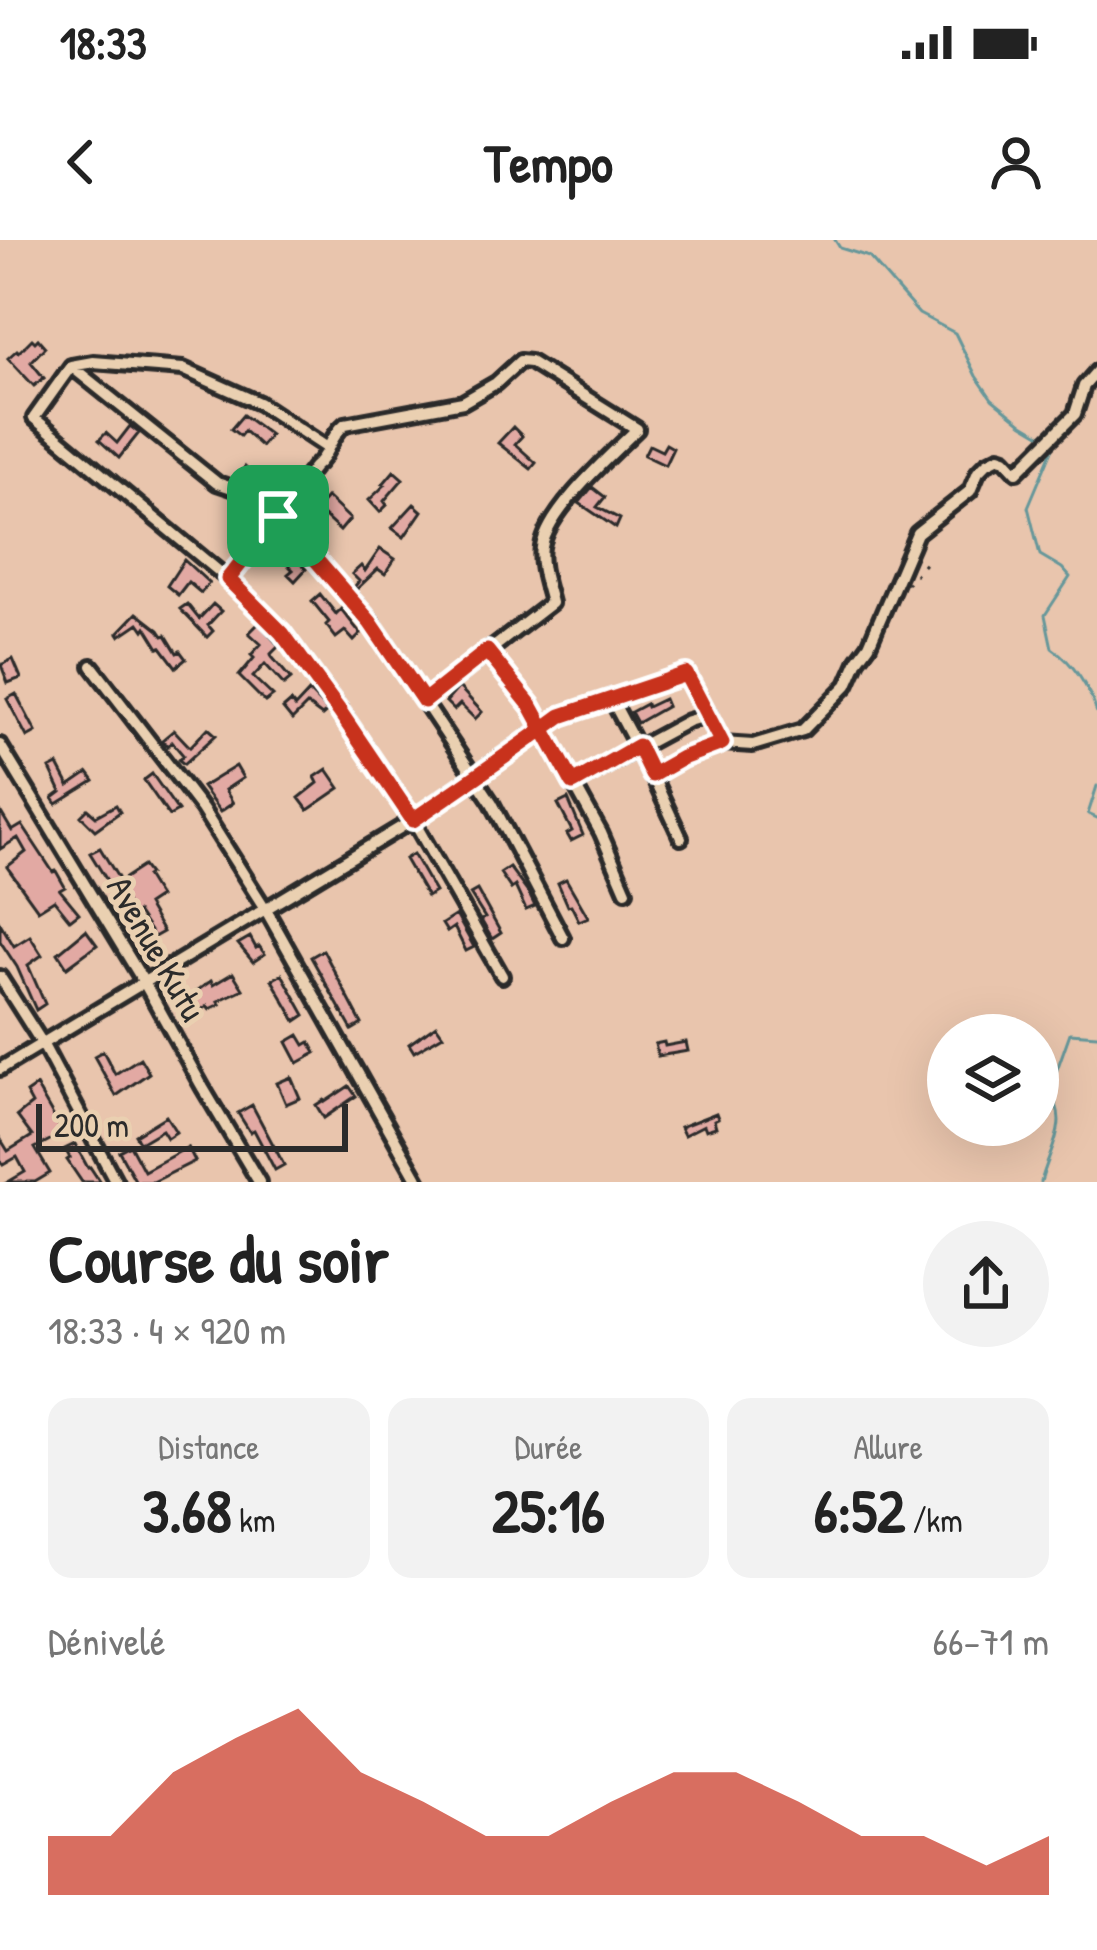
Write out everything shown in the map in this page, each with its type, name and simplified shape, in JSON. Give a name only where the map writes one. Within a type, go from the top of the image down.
[{"type":"street","points":[[228,579],[325,457],[326,446],[345,424],[463,402],[496,383],[520,361],[530,362],[637,429],[578,489],[546,533],[541,550],[550,604],[424,701]]},
{"type":"street","points":[[326,446],[259,403],[183,369],[93,362],[71,366],[34,418],[228,579],[282,633],[413,820],[502,976]]},
{"type":"street","points":[[71,366],[218,483],[244,492],[278,516],[370,622],[492,803],[563,938]]},
{"type":"street","points":[[652,775],[722,743],[753,745],[803,730],[813,722],[847,685],[869,645],[916,533],[970,491],[987,464],[1005,459],[1017,472],[1075,414],[1084,386],[1097,370]]},
{"type":"street","points":[[487,651],[531,706],[601,833],[626,891]]},
{"type":"street","points":[[92,666],[202,809],[266,910],[419,1182]]},
{"type":"street","points":[[0,1069],[413,820],[561,716],[686,674],[722,743]]},
{"type":"street","points":[[611,698],[681,838]]},
{"type":"street","points":[[573,783],[688,721],[709,715]]},
{"type":"street","name":"Avenue Kutu","points":[[0,746],[259,1182]]},
{"type":"street","points":[[0,977],[42,1043],[116,1182]]},
{"type":"path","points":[[899,596],[929,558]]},
{"type":"building","points":[[32,339],[45,347],[31,362],[44,378],[34,386],[8,358]]},
{"type":"building","points":[[243,415],[270,435],[261,446],[244,431],[240,436],[231,429]]},
{"type":"building","points":[[130,426],[139,433],[119,458],[99,440],[106,433],[117,443]]},
{"type":"building","points":[[513,427],[522,436],[515,444],[536,463],[531,469],[498,443]]},
{"type":"building","points":[[666,444],[673,448],[665,465],[644,455],[649,445],[662,451]]},
{"type":"building","points":[[245,467],[271,491],[267,496],[237,479]]},
{"type":"building","points":[[394,471],[403,479],[380,512],[369,500]]},
{"type":"building","points":[[592,487],[605,497],[597,507],[620,519],[616,528],[579,503]]},
{"type":"building","points":[[327,497],[350,519],[340,531],[316,509]]},
{"type":"building","points":[[414,504],[422,511],[404,537],[392,528]]},
{"type":"building","points":[[288,547],[306,569],[295,581],[288,574],[293,570],[279,556]]},
{"type":"building","points":[[380,549],[395,559],[385,574],[378,569],[357,589],[359,581],[352,574],[361,566],[365,571]]},
{"type":"building","points":[[184,560],[209,583],[201,593],[188,582],[178,595],[167,586]]},
{"type":"building","points":[[320,594],[336,614],[341,609],[361,634],[354,641],[345,631],[336,638],[326,625],[329,622],[312,601]]},
{"type":"building","points":[[187,604],[199,619],[213,604],[221,611],[208,625],[213,631],[207,637],[180,609]]},
{"type":"building","points":[[137,613],[166,635],[186,659],[176,667],[139,623],[120,636]]},
{"type":"building","points":[[259,623],[279,646],[272,657],[291,679],[284,685],[265,664],[253,677],[273,696],[265,702],[239,676],[261,644],[249,633]]},
{"type":"building","points":[[13,659],[21,678],[8,683],[1,665]]},
{"type":"building","points":[[459,687],[482,712],[475,719],[460,704],[454,710],[446,702]]},
{"type":"building","points":[[309,692],[328,711],[322,716],[307,705],[292,720],[283,709],[291,702],[295,707]]},
{"type":"building","points":[[16,694],[36,732],[27,737],[7,699]]},
{"type":"building","points":[[664,699],[667,706],[637,723],[631,712]]},
{"type":"building","points":[[208,728],[216,735],[184,764],[172,742],[168,746],[162,740],[174,730],[190,747]]},
{"type":"building","points":[[58,765],[69,786],[88,773],[94,781],[57,804],[53,798],[61,792],[50,769]]},
{"type":"building","points":[[236,766],[243,778],[225,790],[233,803],[220,812],[202,787]]},
{"type":"building","points":[[327,769],[340,788],[308,810],[299,798]]},
{"type":"building","points":[[152,774],[178,811],[169,816],[144,780]]},
{"type":"building","points":[[568,799],[583,835],[571,841],[567,834],[572,831],[558,804]]},
{"type":"building","points":[[116,805],[120,812],[95,830],[81,816],[88,809],[96,816]]},
{"type":"building","points":[[0,811],[12,831],[22,825],[56,871],[65,887],[60,890],[79,913],[70,920],[54,900],[38,910],[7,867],[26,852],[18,838],[0,849]]},
{"type":"building","points":[[100,848],[120,881],[143,866],[149,874],[159,897],[147,905],[163,932],[154,937],[120,892],[116,895],[90,853]]},
{"type":"building","points":[[413,854],[435,892],[427,897],[405,859]]},
{"type":"building","points":[[509,867],[535,906],[526,910],[515,886],[511,889],[500,873]]},
{"type":"building","points":[[566,879],[588,917],[579,921],[558,883]]},
{"type":"building","points":[[477,890],[501,933],[492,939],[470,894]]},
{"type":"building","points":[[456,915],[474,947],[466,951],[454,927],[447,932],[442,924]]},
{"type":"building","points":[[0,923],[14,946],[30,936],[42,955],[28,965],[45,1004],[36,1010],[0,941]]},
{"type":"building","points":[[86,930],[97,945],[67,967],[58,953]]},
{"type":"building","points":[[250,937],[265,954],[253,962],[238,944]]},
{"type":"building","points":[[323,950],[362,1024],[352,1030],[311,957]]},
{"type":"building","points":[[233,973],[243,989],[191,1016],[182,1001]]},
{"type":"building","points":[[282,974],[305,1015],[296,1021],[272,980]]},
{"type":"building","points":[[436,1025],[443,1035],[414,1052],[409,1044]]},
{"type":"building","points":[[299,1035],[316,1053],[298,1063],[287,1042]]},
{"type":"building","points":[[664,1042],[665,1046],[686,1042],[688,1051],[658,1056],[655,1044]]},
{"type":"building","points":[[103,1051],[115,1074],[140,1058],[149,1073],[116,1096],[94,1056]]},
{"type":"building","points":[[291,1077],[300,1098],[286,1104],[277,1083]]},
{"type":"building","points":[[36,1086],[63,1133],[35,1148],[50,1173],[35,1182],[8,1182],[25,1172],[17,1157],[3,1165],[0,1138],[8,1151],[32,1136],[17,1116],[32,1104],[26,1093]]},
{"type":"building","points":[[349,1086],[356,1096],[324,1118],[316,1105]]},
{"type":"building","points":[[252,1105],[284,1165],[275,1170],[254,1130],[250,1132],[238,1113]]},
{"type":"building","points":[[716,1113],[716,1127],[706,1130],[704,1125],[684,1135],[680,1127]]},
{"type":"building","points":[[166,1116],[176,1132],[167,1138],[162,1130],[140,1143],[135,1135]]},
{"type":"building","points":[[75,1144],[100,1182],[82,1182],[67,1160],[65,1149]]},
{"type":"building","points":[[130,1145],[144,1171],[188,1147],[195,1161],[153,1182],[136,1182],[119,1151]]},
{"type":"waterway","points":[[835,240],[840,248],[869,257],[919,314],[955,333],[992,399],[1055,443],[1028,507],[1040,555],[1070,577],[1045,615],[1052,648],[1080,677],[1097,713]]},
{"type":"waterway","points":[[1097,786],[1088,814],[1097,818]]},
{"type":"waterway","points":[[1041,1182],[1059,1125],[1049,1092],[1070,1033],[1097,1035]]},
{"type":"route","points":[[278,516],[228,579],[282,633],[413,820],[475,778],[544,729],[561,716],[686,674],[722,743],[652,775],[638,746],[573,783],[544,729],[531,706],[487,651],[424,701],[370,622],[278,516]]}]
